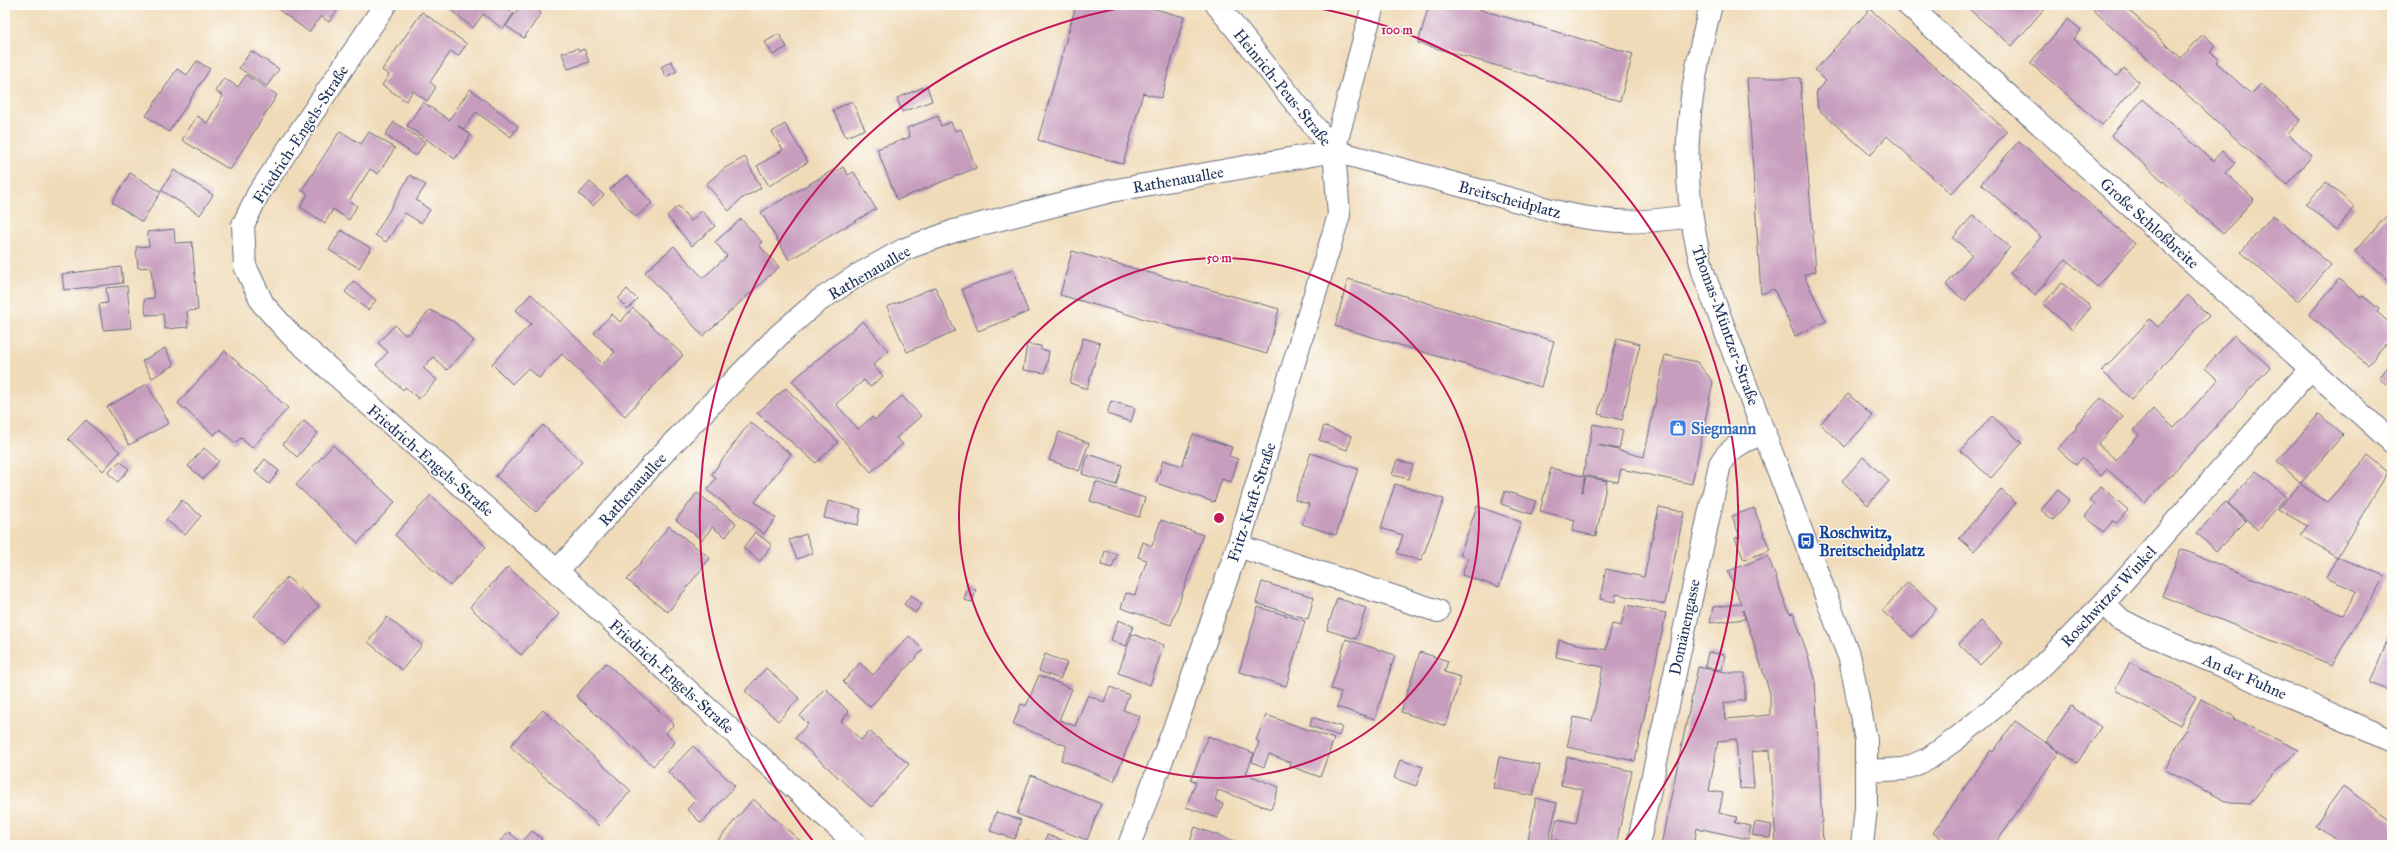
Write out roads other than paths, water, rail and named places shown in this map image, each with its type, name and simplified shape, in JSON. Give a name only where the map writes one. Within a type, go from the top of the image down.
[{"type":"street","name":"Friedrich-Engels-Straße","points":[[385,5],[258,194],[243,225],[245,266],[263,304],[291,335],[557,571],[857,845]]},
{"type":"street","name":"Heinrich-Peus-Straße","points":[[1217,5],[1334,151]]},
{"type":"street","points":[[1334,151],[1373,5]]},
{"type":"street","name":"Thomas-Müntzer-Straße","points":[[1711,5],[1691,91],[1687,136],[1687,182],[1690,216],[1704,275],[1850,660],[1866,740],[1867,771],[1862,845]]},
{"type":"street","name":"Große Schloßbreite","points":[[1908,5],[2392,442]]},
{"type":"street","name":"Rathenauallee","points":[[557,571],[668,448],[779,335],[817,302],[858,275],[905,249],[954,231],[1111,191],[1334,151]]},
{"type":"street","name":"Breitscheidplatz","points":[[1334,151],[1566,214],[1601,222],[1646,222],[1690,216]]},
{"type":"street","name":"Fritz-Kraft-Straße","points":[[1128,845],[1179,716],[1238,546],[1339,215],[1334,151]]},
{"type":"street","name":"Roschwitzer Winkel","points":[[1867,771],[1904,769],[1928,759],[1956,739],[2030,678],[2104,603],[2311,368]]},
{"type":"street","name":"Domänengasse","points":[[1638,845],[1720,464],[1724,456],[1734,448],[1748,439],[1765,433]]},
{"type":"street","points":[[1238,546],[1438,611]]},
{"type":"street","name":"An der Fuhne","points":[[2104,603],[2121,620],[2147,633],[2392,741]]},
{"type":"place","name":"Siegmann","points":[[1678,428]]},
{"type":"place","name":"Roschwitz, Breitscheidplatz","points":[[1806,541]]}]
